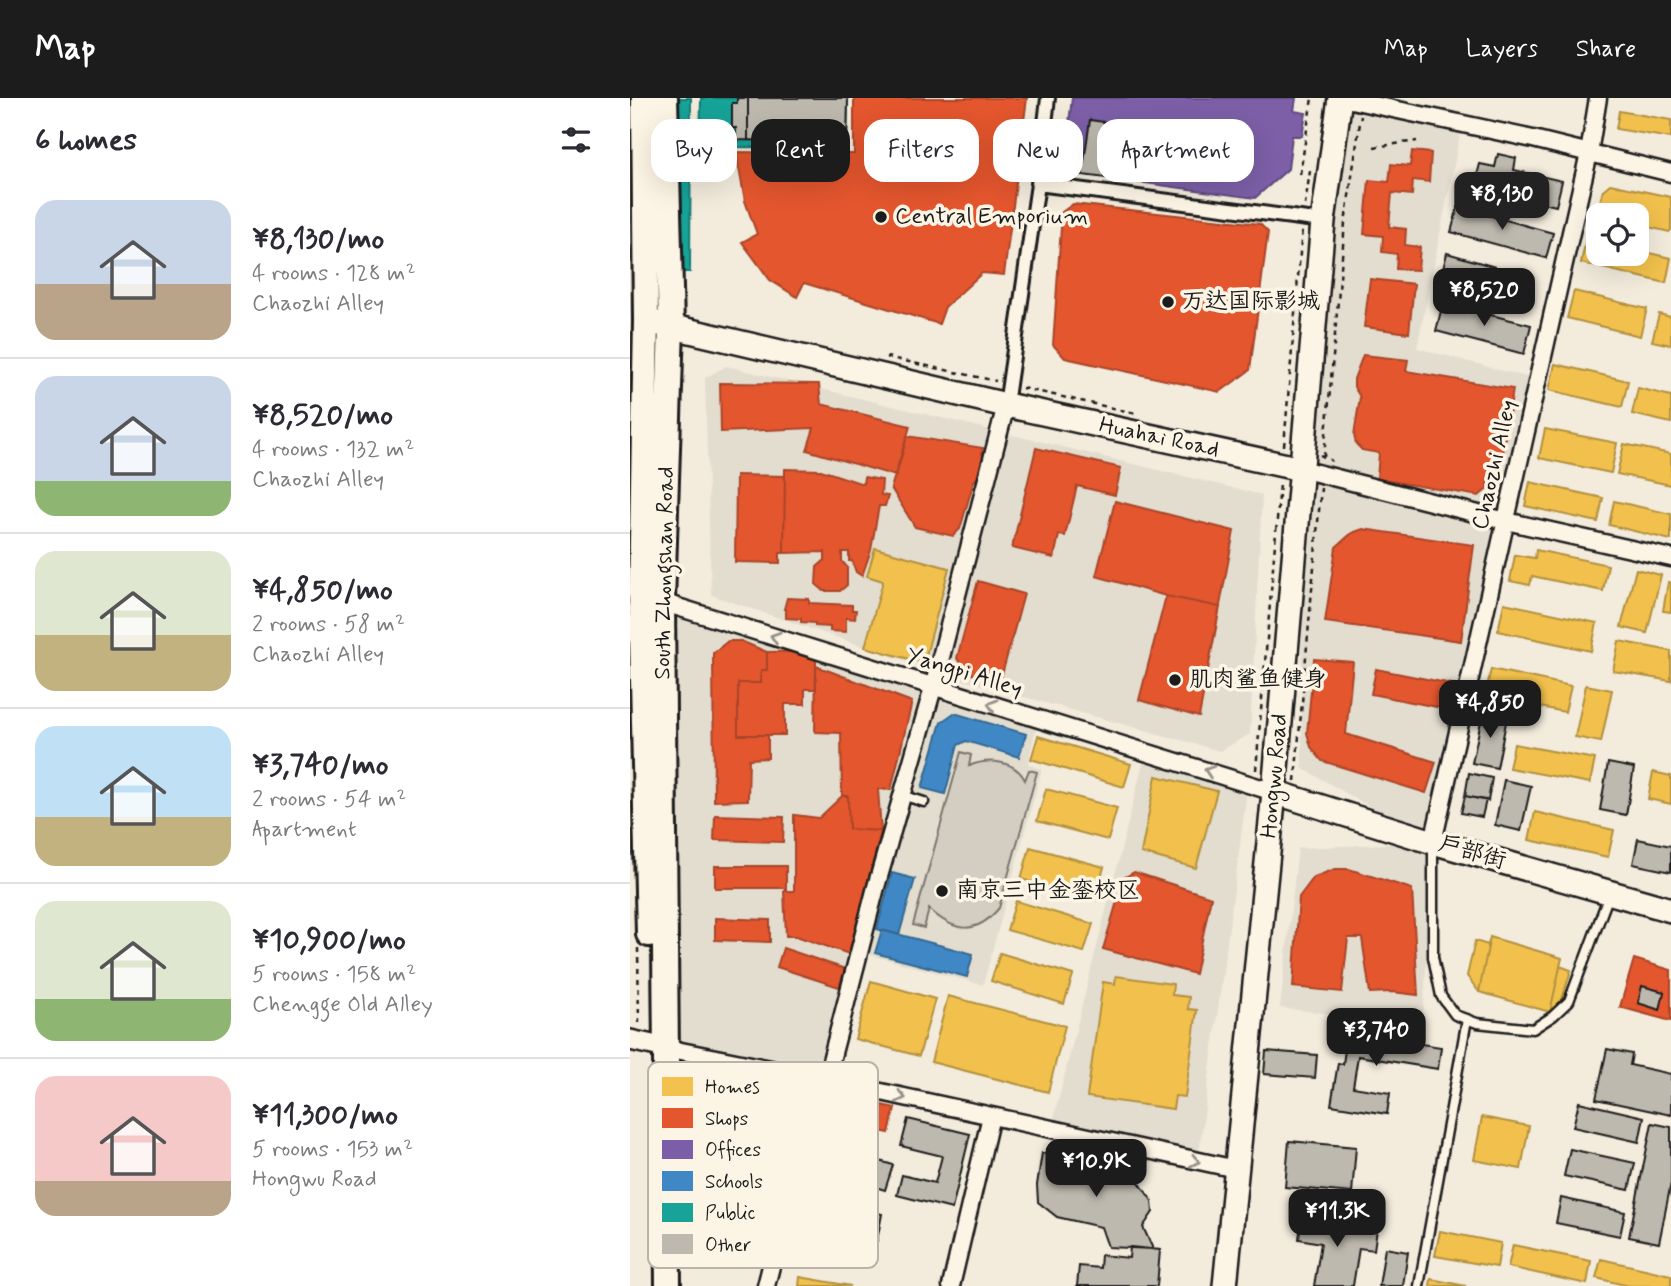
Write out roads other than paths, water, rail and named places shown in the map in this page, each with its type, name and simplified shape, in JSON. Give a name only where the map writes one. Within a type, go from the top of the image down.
[{"type":"main road","name":"South Zhongshan Road","points":[[644,98],[638,319],[652,599],[650,1009],[666,1048]]},
{"type":"main road","name":"Hongwu Road","points":[[1225,1286],[1236,1169],[1284,795],[1312,468],[1323,221],[1341,98]]},
{"type":"main road","name":"South Zhongshan Road","points":[[652,599],[671,326],[667,182]]},
{"type":"main road","name":"Huahai Road","points":[[638,319],[1006,405],[1312,468]]},
{"type":"main road","name":"户部街","points":[[1284,795],[1433,842],[1671,910]]},
{"type":"street","points":[[831,1062],[933,688],[1006,405],[1048,98]]},
{"type":"street","points":[[1341,98],[1671,173]]},
{"type":"street","name":"Chaozhi Alley","points":[[1433,842],[1589,153],[1598,98]]},
{"type":"street","points":[[1038,184],[1323,221]]},
{"type":"street","name":"Huahai Road","points":[[1312,468],[1506,521],[1671,558]]},
{"type":"street","name":"Yangpi Alley","points":[[652,599],[1284,795]]},
{"type":"street","points":[[630,1040],[736,1062]]},
{"type":"street","points":[[878,1091],[1236,1169]]},
{"type":"street","points":[[951,1286],[991,1116]]},
{"type":"street","points":[[766,1286],[771,1268]]},
{"type":"lane","points":[[665,98],[665,119]]},
{"type":"lane","points":[[652,599],[665,182]]},
{"type":"lane","points":[[902,794],[924,802]]},
{"type":"lane","points":[[1433,842],[1433,957],[1441,996],[1455,1015],[1477,1023],[1533,1029],[1569,1002],[1609,892]]},
{"type":"lane","points":[[1419,1286],[1467,1019]]},
{"type":"lane","points":[[666,1048],[666,1062]]},
{"type":"lane","points":[[667,1268],[667,1286]]},
{"type":"place","name":"Central Emporium","points":[[881,217]]},
{"type":"place","name":"万达国际影城","points":[[1168,302]]},
{"type":"place","name":"肌肉鲨鱼健身","points":[[1175,680]]},
{"type":"place","name":"南京三中金銮校区","points":[[942,891]]}]
